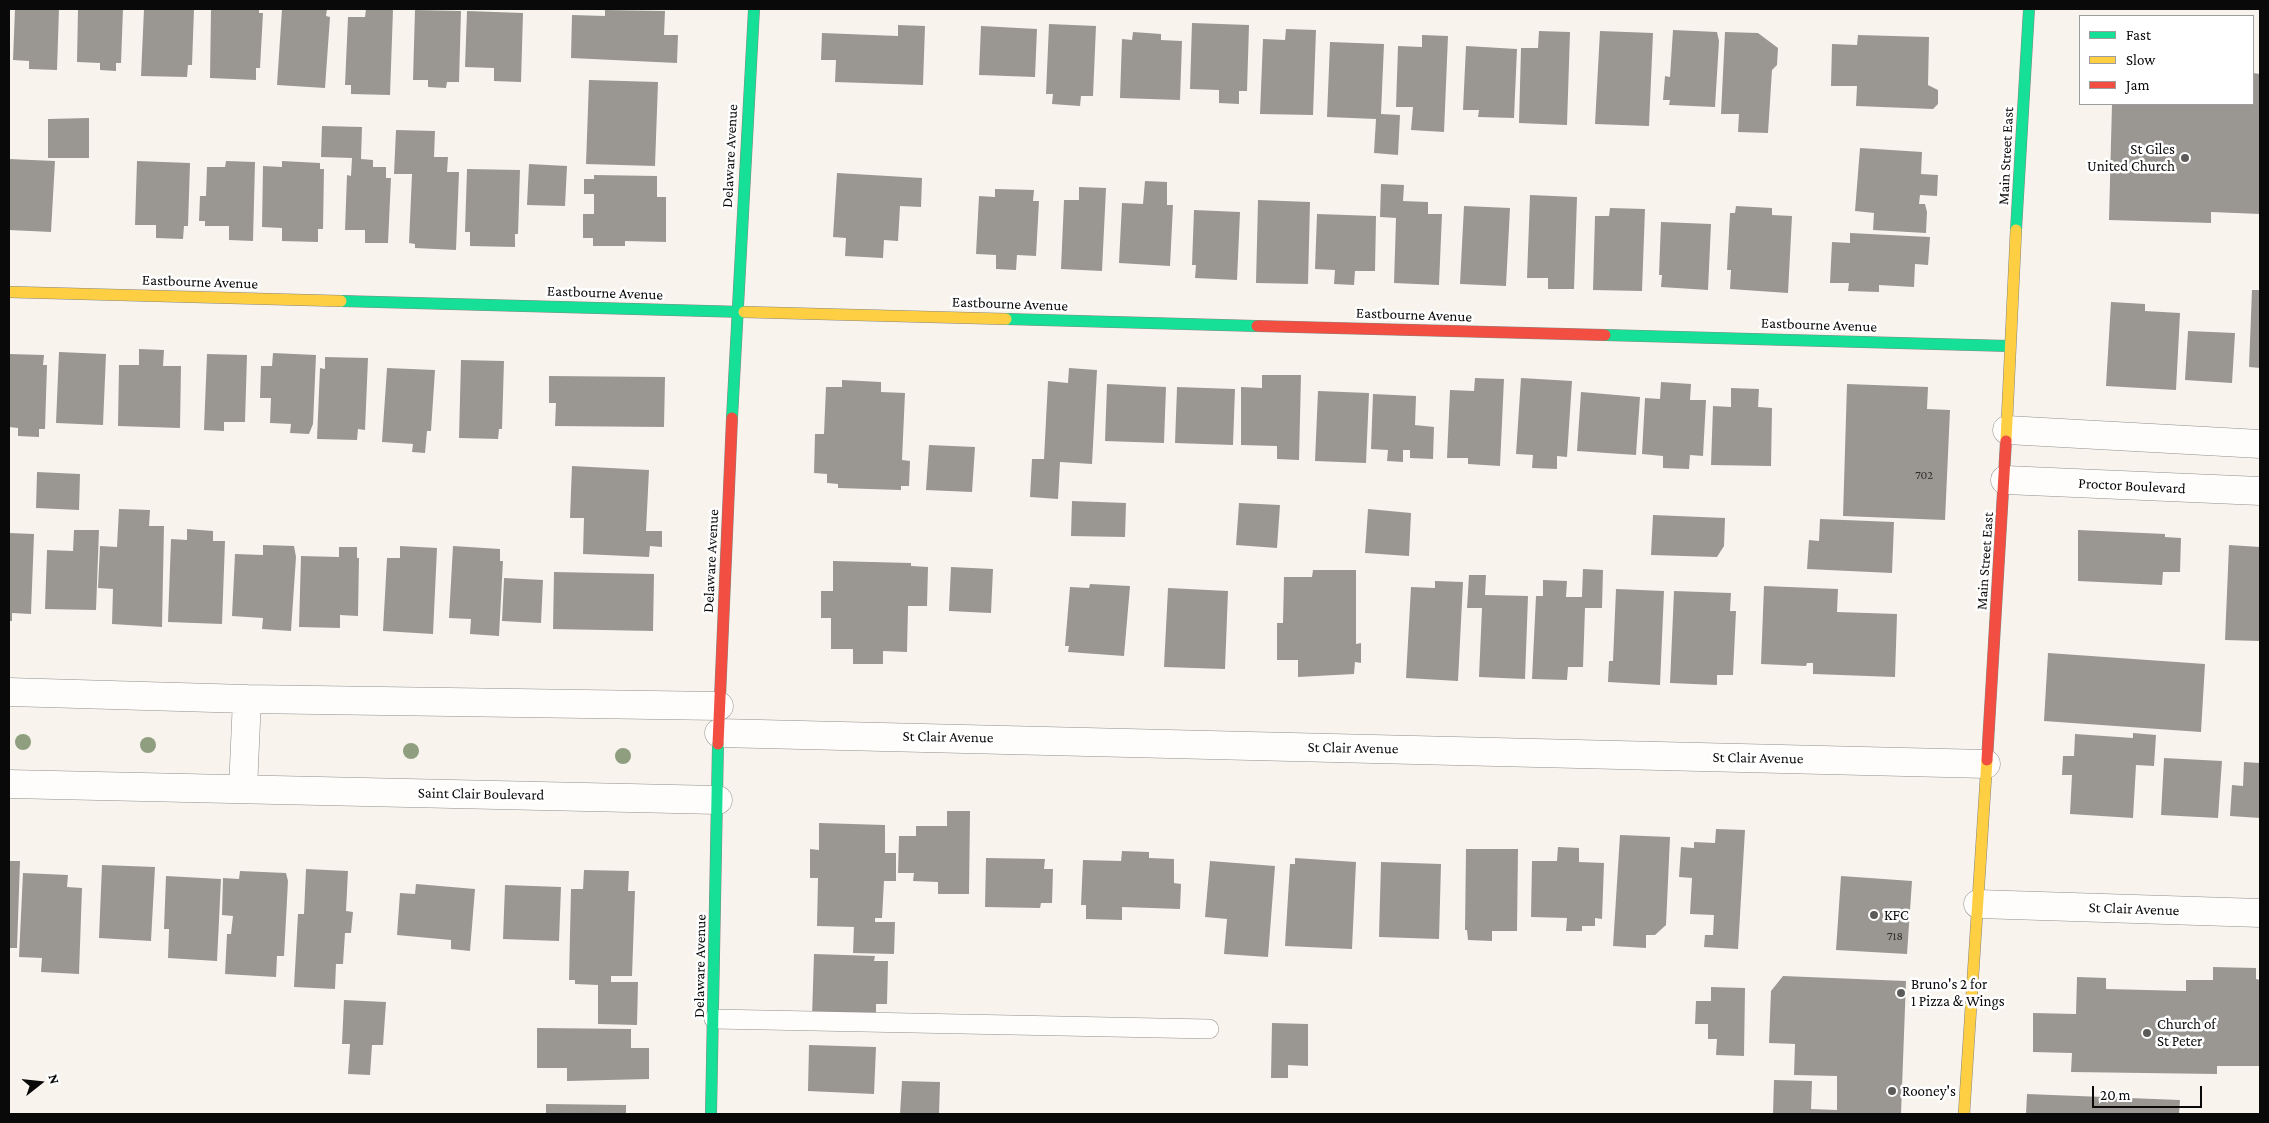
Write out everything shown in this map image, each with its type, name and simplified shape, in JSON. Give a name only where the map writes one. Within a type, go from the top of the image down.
[{"type":"street","name":"Delaware Avenue","points":[[711,1114],[719,706],[736,312],[754,9]]},
{"type":"street","name":"Main Street East","points":[[1964,1114],[2005,480],[2010,346],[2029,9]]},
{"type":"street","name":"Eastbourne Avenue","points":[[9,292],[2010,346]]},
{"type":"street","points":[[2007,430],[2260,444]]},
{"type":"street","name":"Proctor Boulevard","points":[[2005,480],[2260,490]]},
{"type":"street","points":[[9,692],[246,699],[719,706]]},
{"type":"street","points":[[244,789],[246,699]]},
{"type":"street","name":"St Clair Avenue","points":[[719,733],[1986,764]]},
{"type":"street","name":"Saint Clair Boulevard","points":[[9,784],[718,800]]},
{"type":"street","name":"St Clair Avenue","points":[[1978,904],[2260,913]]},
{"type":"lane","points":[[714,1019],[1209,1028]]},
{"type":"building","points":[[15,9],[59,9],[57,70],[29,69],[29,61],[13,60]]},
{"type":"building","points":[[78,9],[123,9],[121,63],[116,63],[116,71],[100,70],[100,63],[77,62]]},
{"type":"building","points":[[144,9],[194,9],[192,65],[188,65],[187,77],[141,76]]},
{"type":"building","points":[[211,9],[259,9],[259,13],[263,13],[260,68],[256,68],[256,80],[210,78]]},
{"type":"building","points":[[282,9],[327,9],[326,16],[330,17],[325,88],[277,85]]},
{"type":"building","points":[[366,9],[393,10],[390,95],[351,94],[351,85],[345,85],[348,17],[365,17]]},
{"type":"building","points":[[415,10],[461,11],[459,82],[447,82],[446,88],[428,87],[428,80],[413,80]]},
{"type":"building","points":[[605,10],[665,11],[664,35],[678,35],[677,63],[571,58],[572,15],[605,16]]},
{"type":"building","points":[[467,11],[523,13],[521,82],[494,81],[494,68],[465,67]]},
{"type":"building","points":[[1192,23],[1249,25],[1247,91],[1239,91],[1239,104],[1219,103],[1219,90],[1190,89]]},
{"type":"building","points":[[1049,24],[1096,26],[1093,96],[1081,96],[1080,106],[1052,104],[1053,94],[1046,94]]},
{"type":"building","points":[[898,25],[925,26],[923,85],[835,82],[836,60],[821,60],[822,33],[898,36]]},
{"type":"building","points":[[981,26],[1037,29],[1035,77],[979,75]]},
{"type":"building","points":[[1286,29],[1316,30],[1313,115],[1260,114],[1263,39],[1285,40]]},
{"type":"building","points":[[1673,30],[1717,32],[1719,41],[1715,107],[1669,105],[1670,100],[1663,100],[1665,76],[1670,77]]},
{"type":"building","points":[[1539,31],[1570,32],[1567,125],[1519,123],[1521,48],[1538,48]]},
{"type":"building","points":[[1600,31],[1653,33],[1649,126],[1595,124]]},
{"type":"building","points":[[1133,32],[1161,34],[1161,40],[1182,41],[1180,100],[1120,98],[1122,39],[1132,40]]},
{"type":"building","points":[[1725,32],[1758,33],[1778,48],[1777,65],[1772,70],[1768,133],[1738,132],[1739,114],[1721,114]]},
{"type":"building","points":[[1422,35],[1448,36],[1444,132],[1411,130],[1413,107],[1396,107],[1398,46],[1422,47]]},
{"type":"building","points":[[1858,35],[1929,37],[1928,85],[1938,90],[1938,104],[1933,109],[1856,106],[1857,86],[1831,86],[1832,44],[1857,45]]},
{"type":"building","points":[[1330,42],[1384,44],[1381,114],[1400,115],[1398,155],[1374,153],[1376,119],[1327,117]]},
{"type":"building","points":[[1466,46],[1517,49],[1514,118],[1478,117],[1479,110],[1463,110]]},
{"type":"building","name":"St Giles United Church","points":[[2254,73],[2260,74],[2260,214],[2211,212],[2211,223],[2109,220],[2112,105],[2254,105]]},
{"type":"building","points":[[589,80],[658,82],[655,166],[586,164]]},
{"type":"building","points":[[89,118],[89,158],[48,158],[48,119]]},
{"type":"building","points":[[322,126],[362,127],[361,159],[373,160],[373,167],[386,167],[386,178],[391,178],[388,243],[365,243],[365,230],[345,230],[347,175],[351,176],[352,158],[321,157]]},
{"type":"building","points":[[396,130],[435,131],[434,157],[448,157],[447,172],[459,172],[456,250],[415,248],[415,244],[409,243],[412,174],[394,174]]},
{"type":"building","points":[[1860,148],[1922,152],[1921,174],[1938,175],[1937,196],[1920,195],[1919,204],[1925,204],[1927,212],[1926,233],[1873,230],[1874,213],[1855,211]]},
{"type":"building","points":[[9,159],[55,161],[51,232],[9,230]]},
{"type":"building","points":[[137,161],[190,163],[188,226],[184,226],[183,239],[156,238],[156,225],[135,225]]},
{"type":"building","points":[[226,161],[255,162],[253,241],[229,240],[229,226],[205,226],[205,221],[199,221],[200,196],[206,196],[207,167],[225,167]]},
{"type":"building","points":[[282,161],[320,163],[320,169],[324,169],[323,229],[318,229],[318,242],[282,241],[282,228],[262,227],[263,166],[282,167]]},
{"type":"building","points":[[529,164],[567,166],[565,206],[527,205]]},
{"type":"building","points":[[467,169],[520,170],[518,234],[515,234],[515,247],[470,246],[470,232],[465,232]]},
{"type":"building","points":[[837,173],[922,178],[921,207],[900,206],[898,241],[884,240],[883,258],[845,256],[846,238],[833,237]]},
{"type":"building","points":[[594,175],[657,176],[657,197],[666,197],[666,242],[625,241],[625,246],[593,246],[593,238],[583,238],[583,214],[594,214],[594,194],[584,194],[584,179],[594,179]]},
{"type":"building","points":[[1145,181],[1167,182],[1167,205],[1173,205],[1170,266],[1119,263],[1122,203],[1143,204]]},
{"type":"building","points":[[1381,184],[1404,185],[1403,201],[1428,202],[1428,214],[1442,214],[1439,285],[1394,283],[1396,218],[1380,217]]},
{"type":"building","points":[[1079,187],[1106,188],[1102,271],[1061,269],[1064,200],[1079,200]]},
{"type":"building","points":[[995,189],[1034,190],[1033,201],[1039,201],[1036,256],[1017,255],[1016,270],[996,269],[996,255],[976,254],[979,196],[995,197]]},
{"type":"building","points":[[1530,195],[1577,197],[1574,289],[1548,289],[1548,278],[1527,278]]},
{"type":"building","points":[[1258,200],[1310,202],[1308,284],[1256,283]]},
{"type":"building","points":[[1464,206],[1510,208],[1506,286],[1460,284]]},
{"type":"building","points":[[1736,206],[1772,208],[1772,215],[1792,216],[1788,293],[1730,289],[1731,270],[1727,270],[1730,213],[1735,213]]},
{"type":"building","points":[[1610,208],[1645,209],[1642,291],[1593,290],[1595,216],[1609,216]]},
{"type":"building","points":[[1194,210],[1240,212],[1237,280],[1195,278],[1196,265],[1192,265]]},
{"type":"building","points":[[1317,214],[1376,216],[1375,271],[1355,271],[1354,285],[1334,284],[1335,270],[1315,269]]},
{"type":"building","points":[[1661,222],[1711,224],[1708,290],[1661,287],[1662,275],[1659,275]]},
{"type":"building","points":[[1850,233],[1930,237],[1928,265],[1915,264],[1914,287],[1879,285],[1879,292],[1848,291],[1849,283],[1830,283],[1832,242],[1850,243]]},
{"type":"building","points":[[2252,290],[2260,290],[2260,368],[2249,367]]},
{"type":"building","points":[[2111,302],[2145,304],[2145,311],[2180,313],[2176,390],[2106,386]]},
{"type":"building","points":[[2188,331],[2235,333],[2232,383],[2185,380]]},
{"type":"building","points":[[139,349],[164,350],[163,366],[181,366],[180,428],[118,426],[119,365],[139,365]]},
{"type":"building","points":[[59,352],[106,354],[103,425],[56,423]]},
{"type":"building","points":[[273,353],[316,355],[313,424],[309,434],[290,433],[291,424],[270,423],[271,398],[260,398],[261,366],[272,366]]},
{"type":"building","points":[[9,354],[44,355],[43,365],[47,365],[45,429],[39,429],[39,437],[18,436],[18,428],[9,427]]},
{"type":"building","points":[[207,354],[247,355],[245,422],[224,422],[224,431],[204,430]]},
{"type":"building","points":[[325,357],[368,358],[365,430],[358,429],[357,440],[317,439],[320,368],[325,369]]},
{"type":"building","points":[[461,360],[504,361],[502,429],[499,429],[498,439],[459,438]]},
{"type":"building","points":[[387,368],[435,370],[431,431],[427,431],[425,453],[412,452],[413,444],[382,442]]},
{"type":"building","points":[[1069,368],[1097,370],[1092,464],[1060,462],[1058,499],[1030,497],[1032,459],[1044,459],[1048,381],[1068,383]]},
{"type":"building","points":[[1262,375],[1301,375],[1299,460],[1277,459],[1277,446],[1241,445],[1241,387],[1262,388]]},
{"type":"building","points":[[549,376],[665,377],[664,427],[555,426],[556,403],[549,403]]},
{"type":"building","points":[[1475,378],[1504,379],[1500,466],[1468,464],[1468,458],[1447,458],[1450,390],[1474,391]]},
{"type":"building","points":[[1521,378],[1572,381],[1567,457],[1557,456],[1557,469],[1532,468],[1533,455],[1516,454]]},
{"type":"building","points":[[842,380],[881,382],[881,392],[905,393],[902,460],[910,461],[909,486],[901,486],[901,490],[838,488],[838,484],[827,483],[827,474],[814,473],[815,434],[824,434],[826,387],[842,387]]},
{"type":"building","points":[[1661,382],[1691,384],[1690,400],[1706,400],[1703,456],[1690,455],[1689,469],[1663,468],[1663,456],[1642,454],[1645,398],[1660,399]]},
{"type":"building","points":[[1107,384],[1166,387],[1164,443],[1105,441]]},
{"type":"building","points":[[1847,384],[1928,387],[1927,409],[1950,410],[1945,520],[1843,516]]},
{"type":"building","points":[[1177,387],[1235,389],[1233,445],[1175,443]]},
{"type":"building","points":[[1731,388],[1759,389],[1758,407],[1772,408],[1771,466],[1711,465],[1713,406],[1731,407]]},
{"type":"building","points":[[1318,391],[1369,393],[1366,463],[1315,461]]},
{"type":"building","points":[[1581,392],[1640,397],[1636,455],[1577,451]]},
{"type":"building","points":[[1373,394],[1416,396],[1415,425],[1434,427],[1433,459],[1410,458],[1410,450],[1403,450],[1403,462],[1387,461],[1388,450],[1371,449]]},
{"type":"building","points":[[929,445],[975,447],[972,492],[926,490]]},
{"type":"building","points":[[572,466],[649,470],[646,531],[662,531],[662,547],[650,546],[649,557],[583,554],[584,518],[570,518]]},
{"type":"building","points":[[37,472],[80,474],[79,510],[36,508]]},
{"type":"building","points":[[1072,501],[1126,503],[1125,537],[1071,536]]},
{"type":"building","points":[[1239,503],[1280,505],[1277,548],[1236,545]]},
{"type":"building","points":[[119,509],[150,510],[149,526],[164,526],[162,627],[112,624],[113,589],[98,588],[100,546],[117,547]]},
{"type":"building","points":[[1368,509],[1411,513],[1409,556],[1365,553]]},
{"type":"building","points":[[1653,515],[1725,518],[1724,546],[1717,557],[1651,555]]},
{"type":"building","points":[[1820,519],[1894,522],[1892,573],[1807,569],[1809,540],[1819,541]]},
{"type":"building","points":[[187,529],[213,531],[213,541],[225,541],[222,624],[168,622],[171,539],[187,540]]},
{"type":"building","points":[[74,530],[99,530],[96,610],[45,609],[47,550],[73,551]]},
{"type":"building","points":[[2078,530],[2165,534],[2165,537],[2181,538],[2180,572],[2163,572],[2162,585],[2078,581]]},
{"type":"building","points":[[9,533],[34,534],[31,614],[12,613],[12,621],[9,621]]},
{"type":"building","points":[[263,545],[294,546],[296,557],[291,631],[262,629],[263,618],[232,616],[235,554],[263,555]]},
{"type":"building","points":[[2229,545],[2260,547],[2260,641],[2225,640]]},
{"type":"building","points":[[400,546],[437,548],[433,634],[383,631],[387,558],[400,558]]},
{"type":"building","points":[[453,546],[500,549],[500,561],[503,561],[499,636],[470,634],[471,619],[449,618]]},
{"type":"building","points":[[339,547],[357,547],[357,558],[359,558],[358,616],[340,615],[340,628],[299,627],[301,556],[339,557]]},
{"type":"building","points":[[833,561],[911,563],[911,566],[928,567],[927,606],[908,606],[907,652],[883,651],[883,664],[853,664],[853,649],[831,649],[831,618],[821,618],[821,591],[833,591]]},
{"type":"building","points":[[951,567],[993,569],[991,613],[949,611]]},
{"type":"building","points":[[1583,569],[1603,570],[1602,608],[1585,608],[1583,667],[1568,667],[1567,680],[1532,679],[1536,596],[1543,596],[1543,580],[1567,581],[1566,597],[1582,597]]},
{"type":"building","points":[[1313,570],[1356,570],[1356,644],[1361,643],[1361,663],[1355,662],[1354,674],[1298,677],[1298,660],[1277,660],[1277,623],[1283,623],[1284,577],[1312,577]]},
{"type":"building","points":[[554,572],[654,574],[653,631],[553,629]]},
{"type":"building","points":[[1469,575],[1486,575],[1485,595],[1528,596],[1525,679],[1479,677],[1482,608],[1467,608]]},
{"type":"building","points":[[504,578],[543,580],[541,623],[502,621]]},
{"type":"building","points":[[1435,581],[1463,582],[1458,681],[1406,678],[1411,587],[1435,588]]},
{"type":"building","points":[[1090,584],[1130,586],[1124,656],[1068,652],[1069,646],[1065,646],[1070,587],[1089,588]]},
{"type":"building","points":[[1764,586],[1838,589],[1837,612],[1897,614],[1895,677],[1813,674],[1813,663],[1807,663],[1806,666],[1761,664]]},
{"type":"building","points":[[1168,588],[1228,591],[1225,669],[1164,667]]},
{"type":"building","points":[[1616,589],[1664,591],[1660,685],[1608,682],[1609,661],[1613,661]]},
{"type":"building","points":[[1674,591],[1731,593],[1730,611],[1736,611],[1733,675],[1717,675],[1717,685],[1670,683]]},
{"type":"building","points":[[2048,653],[2205,664],[2201,732],[2044,721]]},
{"type":"building","points":[[2133,733],[2156,735],[2154,766],[2136,765],[2133,818],[2070,814],[2072,775],[2062,775],[2063,756],[2074,756],[2075,734],[2133,738]]},
{"type":"building","points":[[2164,758],[2222,761],[2218,818],[2161,815]]},
{"type":"building","points":[[2244,762],[2260,763],[2260,818],[2230,816],[2232,785],[2243,786]]},
{"type":"building","points":[[947,811],[970,811],[969,894],[938,894],[938,882],[913,881],[914,873],[898,873],[899,836],[916,836],[916,826],[947,826]]},
{"type":"building","points":[[819,823],[885,825],[885,853],[896,853],[896,881],[884,881],[882,918],[875,918],[875,922],[895,922],[894,954],[853,953],[854,927],[817,926],[818,878],[810,878],[810,849],[819,850]]},
{"type":"building","points":[[1716,829],[1745,830],[1738,949],[1704,947],[1705,935],[1713,935],[1714,915],[1690,914],[1692,878],[1679,877],[1681,847],[1694,848],[1694,842],[1715,843]]},
{"type":"building","points":[[1620,835],[1670,837],[1666,925],[1655,935],[1646,935],[1646,948],[1613,946]]},
{"type":"building","points":[[1558,847],[1579,848],[1579,862],[1604,863],[1602,919],[1595,918],[1595,926],[1582,926],[1582,931],[1566,931],[1567,918],[1531,917],[1532,861],[1557,861]]},
{"type":"building","points":[[1466,849],[1518,849],[1517,931],[1492,931],[1492,941],[1468,940],[1467,930],[1465,930]]},
{"type":"building","points":[[1122,851],[1149,852],[1149,858],[1174,859],[1174,883],[1181,884],[1180,909],[1122,907],[1122,920],[1086,919],[1086,905],[1081,905],[1083,860],[1121,861]]},
{"type":"building","points":[[986,858],[1045,859],[1044,869],[1053,869],[1052,903],[1041,903],[1040,908],[985,907]]},
{"type":"building","points":[[1295,858],[1356,862],[1352,949],[1285,946],[1290,864],[1295,864]]},
{"type":"building","points":[[9,861],[20,861],[17,948],[9,948]]},
{"type":"building","points":[[1210,861],[1275,866],[1268,957],[1224,954],[1227,919],[1205,917]]},
{"type":"building","points":[[1381,862],[1441,864],[1439,939],[1379,937]]},
{"type":"building","points":[[102,865],[155,867],[151,941],[99,938]]},
{"type":"building","points":[[306,869],[348,871],[346,911],[353,912],[351,933],[345,933],[343,964],[336,964],[335,989],[294,987],[298,914],[304,914]]},
{"type":"building","points":[[584,870],[629,871],[628,891],[635,891],[632,976],[611,976],[611,982],[638,982],[637,1025],[598,1024],[598,985],[575,984],[575,980],[569,980],[571,889],[583,889]]},
{"type":"building","points":[[240,871],[286,873],[288,881],[284,956],[277,956],[276,977],[225,974],[227,934],[231,934],[233,916],[222,915],[223,878],[239,879]]},
{"type":"building","points":[[23,873],[68,875],[67,887],[82,888],[79,974],[41,972],[42,958],[19,957]]},
{"type":"building","points":[[166,876],[221,879],[217,961],[168,958],[169,929],[164,929]]},
{"type":"building","name":"KFC","points":[[1841,876],[1912,881],[1907,954],[1836,950]]},
{"type":"building","points":[[416,884],[475,889],[470,951],[451,949],[451,940],[397,935],[400,893],[415,894]]},
{"type":"building","points":[[505,885],[561,887],[559,941],[503,939]]},
{"type":"building","points":[[814,954],[875,956],[874,961],[888,961],[887,1004],[876,1004],[876,1020],[812,1017]]},
{"type":"building","name":"Church of St Peter","points":[[2213,967],[2256,968],[2256,979],[2260,980],[2260,1066],[2217,1066],[2217,1074],[2071,1072],[2072,1053],[2033,1052],[2033,1013],[2076,1014],[2077,977],[2106,978],[2106,989],[2186,991],[2186,980],[2213,980]]},
{"type":"building","points":[[1783,976],[1906,981],[1901,1114],[1773,1114],[1774,1080],[1812,1081],[1811,1109],[1837,1110],[1837,1076],[1794,1075],[1795,1044],[1769,1043],[1771,991]]},
{"type":"building","points":[[1711,987],[1745,988],[1744,1056],[1716,1055],[1717,1039],[1708,1039],[1708,1024],[1695,1024],[1696,1001],[1711,1001]]},
{"type":"building","points":[[344,1000],[386,1002],[383,1045],[372,1045],[370,1075],[348,1074],[350,1044],[342,1044]]},
{"type":"building","points":[[1272,1023],[1308,1024],[1308,1066],[1288,1065],[1288,1078],[1271,1078]]},
{"type":"building","points":[[537,1028],[631,1029],[631,1048],[649,1048],[649,1079],[567,1081],[567,1068],[537,1068]]},
{"type":"building","points":[[809,1045],[876,1047],[874,1094],[808,1091]]},
{"type":"building","points":[[902,1081],[940,1082],[939,1114],[900,1114]]},
{"type":"building","points":[[2027,1094],[2180,1100],[2179,1114],[2026,1114]]},
{"type":"building","points":[[546,1104],[626,1105],[626,1114],[546,1114]]},
{"type":"traffic: fast","points":[[732,418],[754,9]]},
{"type":"traffic: fast","points":[[2016,230],[2029,9]]},
{"type":"traffic: fast","points":[[341,301],[744,312]]},
{"type":"traffic: fast","points":[[1006,319],[1257,326]]},
{"type":"traffic: fast","points":[[1605,335],[2009,346]]},
{"type":"traffic: fast","points":[[711,1114],[718,744]]},
{"type":"traffic: slow","points":[[2006,441],[2016,230]]},
{"type":"traffic: slow","points":[[9,292],[341,301]]},
{"type":"traffic: slow","points":[[744,312],[1006,319]]},
{"type":"traffic: slow","points":[[1964,1114],[1987,760]]},
{"type":"traffic: jam","points":[[1257,326],[1605,335]]},
{"type":"traffic: jam","points":[[718,744],[732,418]]},
{"type":"traffic: jam","points":[[1987,760],[2006,441]]},
{"type":"place","name":"St Giles United Church","points":[[2185,158]]},
{"type":"place","name":"KFC","points":[[1874,915]]},
{"type":"place","name":"Bruno's 2 for 1 Pizza & Wings","points":[[1901,993]]},
{"type":"place","name":"Church of St Peter","points":[[2147,1033]]},
{"type":"place","name":"Rooney's","points":[[1892,1091]]}]
